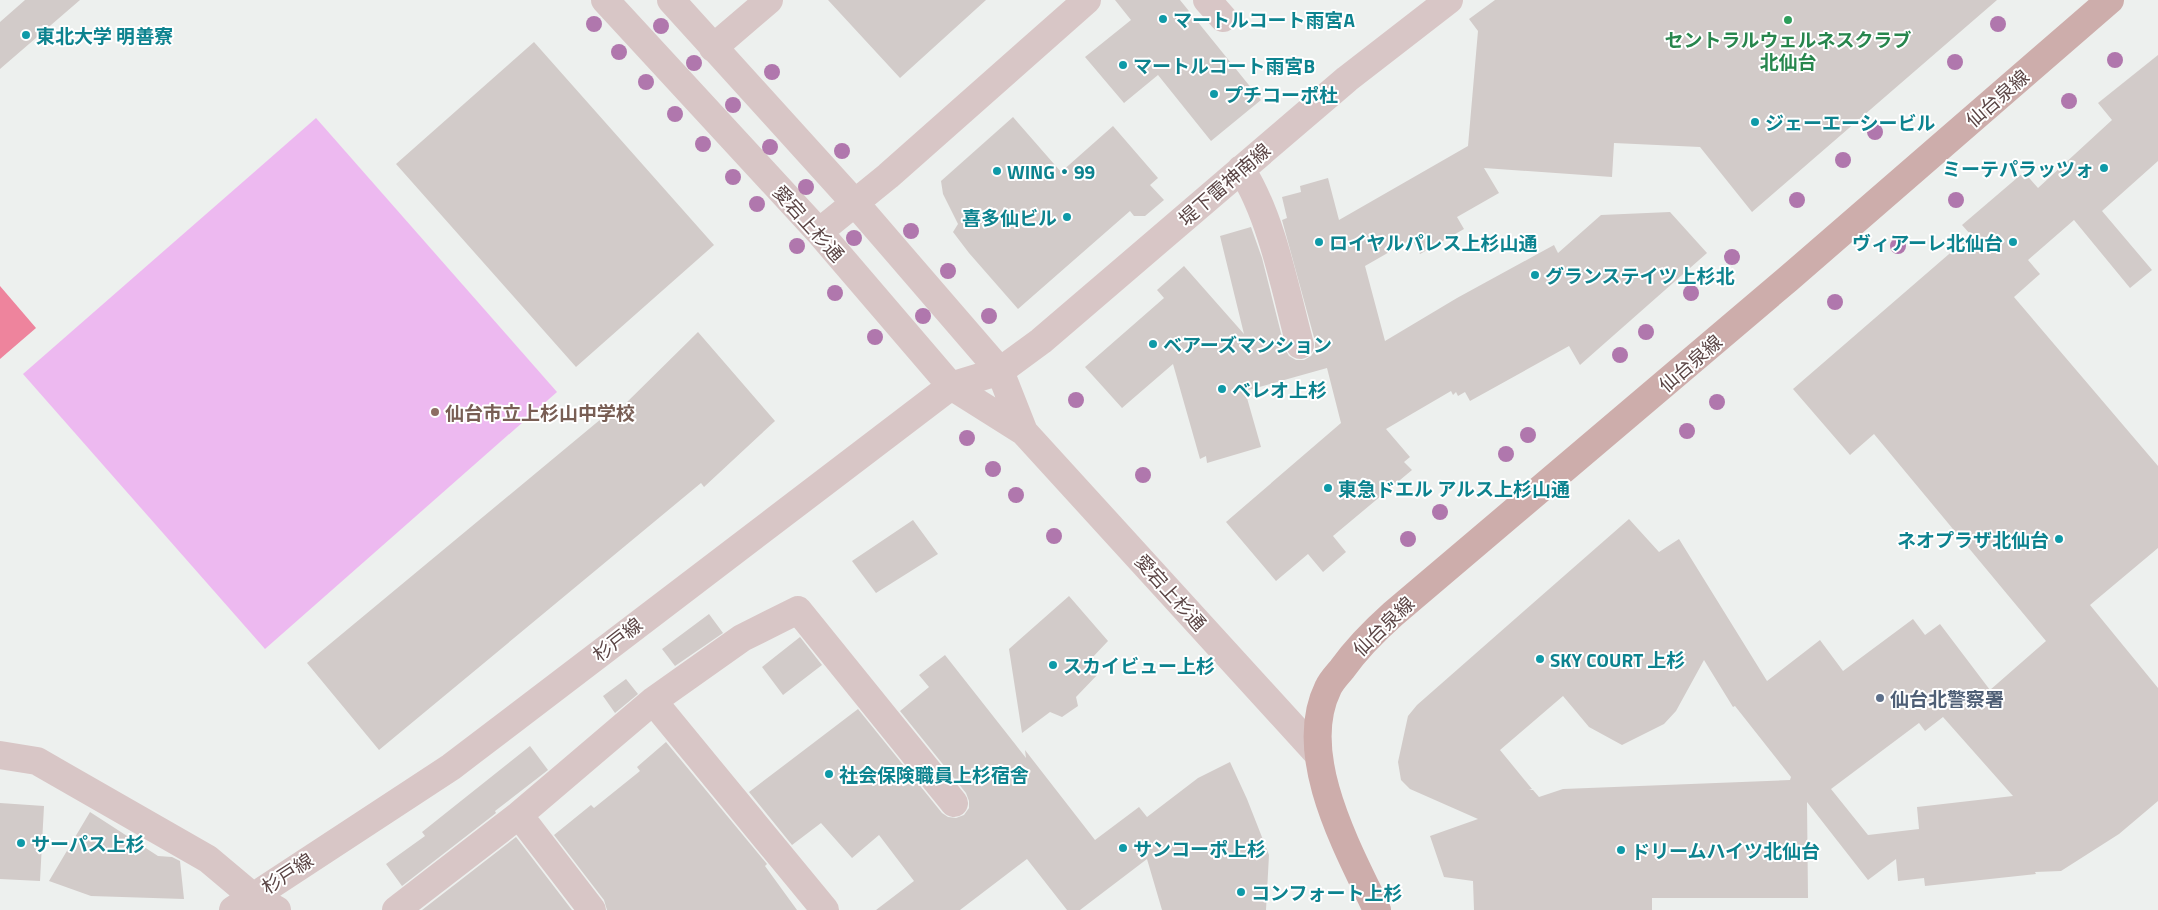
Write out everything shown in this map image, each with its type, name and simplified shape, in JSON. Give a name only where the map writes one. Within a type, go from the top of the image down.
[{"type":"main road","name":"仙台泉線","points":[[1377,910],[1346,844],[1317,753],[1317,718],[1328,687],[1360,644],[1400,608],[1781,286],[2110,0]]},
{"type":"street","name":"愛宕上杉通","points":[[605,0],[819,232],[951,386],[1024,432],[1317,753]]},
{"type":"street","name":"愛宕上杉通","points":[[670,0],[855,203],[1000,371],[1024,432]]},
{"type":"street","points":[[713,48],[769,0]]},
{"type":"street","points":[[819,232],[855,203],[1087,0]]},
{"type":"street","name":"堤下雷神南線","points":[[1000,371],[1041,341],[1347,80],[1449,0]]},
{"type":"street","points":[[1241,169],[1252,186],[1264,213],[1300,345]]},
{"type":"street","name":"杉戸線","points":[[243,903],[451,767],[951,386],[1000,371]]},
{"type":"street","points":[[396,910],[518,815],[653,700],[742,638],[798,610],[954,803]]},
{"type":"street","points":[[653,700],[825,910]]},
{"type":"street","points":[[0,755],[37,761],[208,859],[243,903],[277,910]]},
{"type":"street","points":[[518,815],[592,910]]},
{"type":"shaded area","points":[[316,118],[557,392],[265,649],[23,374]]},
{"type":"shaded area","points":[[0,286],[36,328],[0,359]]},
{"type":"building","name":"東北大学 明善寮","points":[[25,0],[80,0],[0,69],[0,22]]},
{"type":"building","points":[[828,0],[986,0],[900,78]]},
{"type":"building","points":[[1115,0],[1180,0],[1261,100],[1211,141],[1158,75],[1124,103],[1085,57],[1131,20]]},
{"type":"building","points":[[1495,0],[1997,0],[1752,212],[1700,147],[1614,143],[1612,177],[1484,168],[1499,193],[1457,217],[1464,229],[1420,254],[1412,239],[1365,266],[1385,341],[1457,298],[1554,245],[1558,253],[1601,215],[1670,212],[1707,253],[1580,365],[1569,346],[1470,401],[1465,392],[1458,396],[1456,392],[1453,395],[1451,391],[1386,429],[1410,457],[1404,462],[1412,470],[1333,536],[1346,552],[1323,572],[1308,554],[1276,581],[1226,522],[1341,423],[1327,368],[1245,391],[1261,447],[1207,463],[1206,456],[1200,459],[1173,364],[1122,408],[1085,367],[1164,298],[1157,290],[1184,266],[1244,334],[1220,236],[1251,227],[1262,258],[1285,349],[1289,356],[1296,360],[1304,360],[1311,356],[1315,350],[1315,341],[1282,220],[1287,218],[1282,197],[1301,192],[1300,186],[1328,178],[1339,220],[1468,146],[1478,31],[1469,19]]},
{"type":"building","points":[[534,42],[714,245],[576,367],[396,164]]},
{"type":"building","points":[[2158,55],[2158,161],[2102,211],[2152,270],[2130,288],[2074,220],[2028,260],[2040,274],[2014,297],[2158,466],[2158,548],[2090,605],[2158,688],[2158,801],[2119,834],[2061,871],[2035,872],[2036,874],[1925,886],[1924,878],[1898,881],[1896,859],[1868,880],[1807,802],[1808,898],[1652,898],[1652,910],[1474,910],[1473,881],[1444,877],[1430,836],[1478,819],[1410,789],[1401,780],[1398,762],[1408,716],[1417,705],[1629,519],[1659,552],[1679,539],[1767,681],[1820,640],[1843,671],[1913,619],[1925,635],[1940,624],[1990,690],[2046,641],[1874,434],[1850,455],[1793,389],[1971,235],[1962,225],[2024,172],[2038,188],[2112,120],[2098,103]],"holes":[[[1704,660],[1733,707],[1735,706],[1791,777],[1790,780],[1563,789],[1539,797],[1533,790],[1529,790],[1532,789],[1500,750],[1563,696],[1589,727],[1622,745],[1664,724],[1676,711]],[[1943,717],[2013,796],[1917,807],[1919,829],[1868,835],[1831,789],[1919,723],[1925,731]]]},
{"type":"building","name":"喜多仙ビル","points":[[1013,117],[1061,172],[1113,126],[1158,178],[1150,185],[1164,200],[1145,216],[1134,216],[1130,211],[1018,309],[953,232],[958,224],[943,194],[941,181]]},
{"type":"building","points":[[698,332],[775,421],[704,487],[701,483],[379,750],[307,663],[619,404],[622,407]]},
{"type":"building","points":[[913,520],[938,554],[876,593],[852,561]]},
{"type":"building","name":"スカイビュー上杉","points":[[1069,596],[1108,641],[1091,659],[1100,672],[1076,697],[1078,706],[1062,717],[1050,712],[1022,733],[1009,649]]},
{"type":"building","points":[[709,614],[723,633],[675,666],[662,649]]},
{"type":"building","points":[[800,637],[822,665],[783,695],[762,667]]},
{"type":"building","points":[[945,655],[1026,758],[1025,750],[1095,840],[1139,807],[1147,817],[1198,778],[1230,762],[1269,855],[1266,910],[1162,910],[1147,859],[1080,910],[1067,910],[1027,859],[960,910],[876,910],[914,881],[879,835],[852,858],[821,823],[792,845],[749,792],[858,709],[942,813],[948,817],[956,818],[964,815],[969,808],[966,793],[900,711],[929,687],[919,675]]},
{"type":"building","points":[[626,679],[638,694],[615,713],[603,696]]},
{"type":"building","points":[[666,742],[767,864],[765,866],[797,910],[607,910],[604,900],[554,835],[591,805],[594,808],[640,771],[637,767]]},
{"type":"building","points":[[530,746],[548,770],[402,886],[386,864],[425,836],[422,832]]},
{"type":"building","name":"サーパス上杉","points":[[0,803],[44,806],[40,881],[0,879]]},
{"type":"building","points":[[90,812],[158,856],[172,857],[180,861],[184,899],[91,896],[49,881]]},
{"type":"building","points":[[516,837],[572,910],[422,910]]},
{"type":"place","name":"マートルコート雨宮A","points":[[1163,19]]},
{"type":"place","name":"セントラルウェルネスクラブ 北仙台","points":[[1788,20]]},
{"type":"place","name":"東北大学 明善寮","points":[[26,35]]},
{"type":"place","name":"マートルコート雨宮B","points":[[1123,65]]},
{"type":"place","name":"プチコーポ杜","points":[[1214,94]]},
{"type":"place","name":"ジェーエーシービル","points":[[1755,122]]},
{"type":"place","name":"ミーテパラッツォ","points":[[2104,168]]},
{"type":"place","name":"WING・99","points":[[997,171]]},
{"type":"place","name":"喜多仙ビル","points":[[1067,217]]},
{"type":"place","name":"ロイヤルパレス上杉山通","points":[[1319,242]]},
{"type":"place","name":"ヴィアーレ北仙台","points":[[2013,242]]},
{"type":"place","name":"グランステイツ上杉北","points":[[1535,275]]},
{"type":"place","name":"ベアーズマンション","points":[[1153,344]]},
{"type":"place","name":"ベレオ上杉","points":[[1222,389]]},
{"type":"place","name":"仙台市立上杉山中学校","points":[[435,412]]},
{"type":"place","name":"東急ドエル アルス上杉山通","points":[[1328,488]]},
{"type":"place","name":"ネオプラザ北仙台","points":[[2059,539]]},
{"type":"place","name":"SKY COURT 上杉","points":[[1540,659]]},
{"type":"place","name":"スカイビュー上杉","points":[[1053,665]]},
{"type":"place","name":"仙台北警察署","points":[[1880,698]]},
{"type":"place","name":"社会保険職員上杉宿舎","points":[[829,774]]},
{"type":"place","name":"サーパス上杉","points":[[21,843]]},
{"type":"place","name":"サンコーポ上杉","points":[[1123,848]]},
{"type":"place","name":"ドリームハイツ北仙台","points":[[1621,850]]},
{"type":"place","name":"コンフォート上杉","points":[[1241,892]]}]
